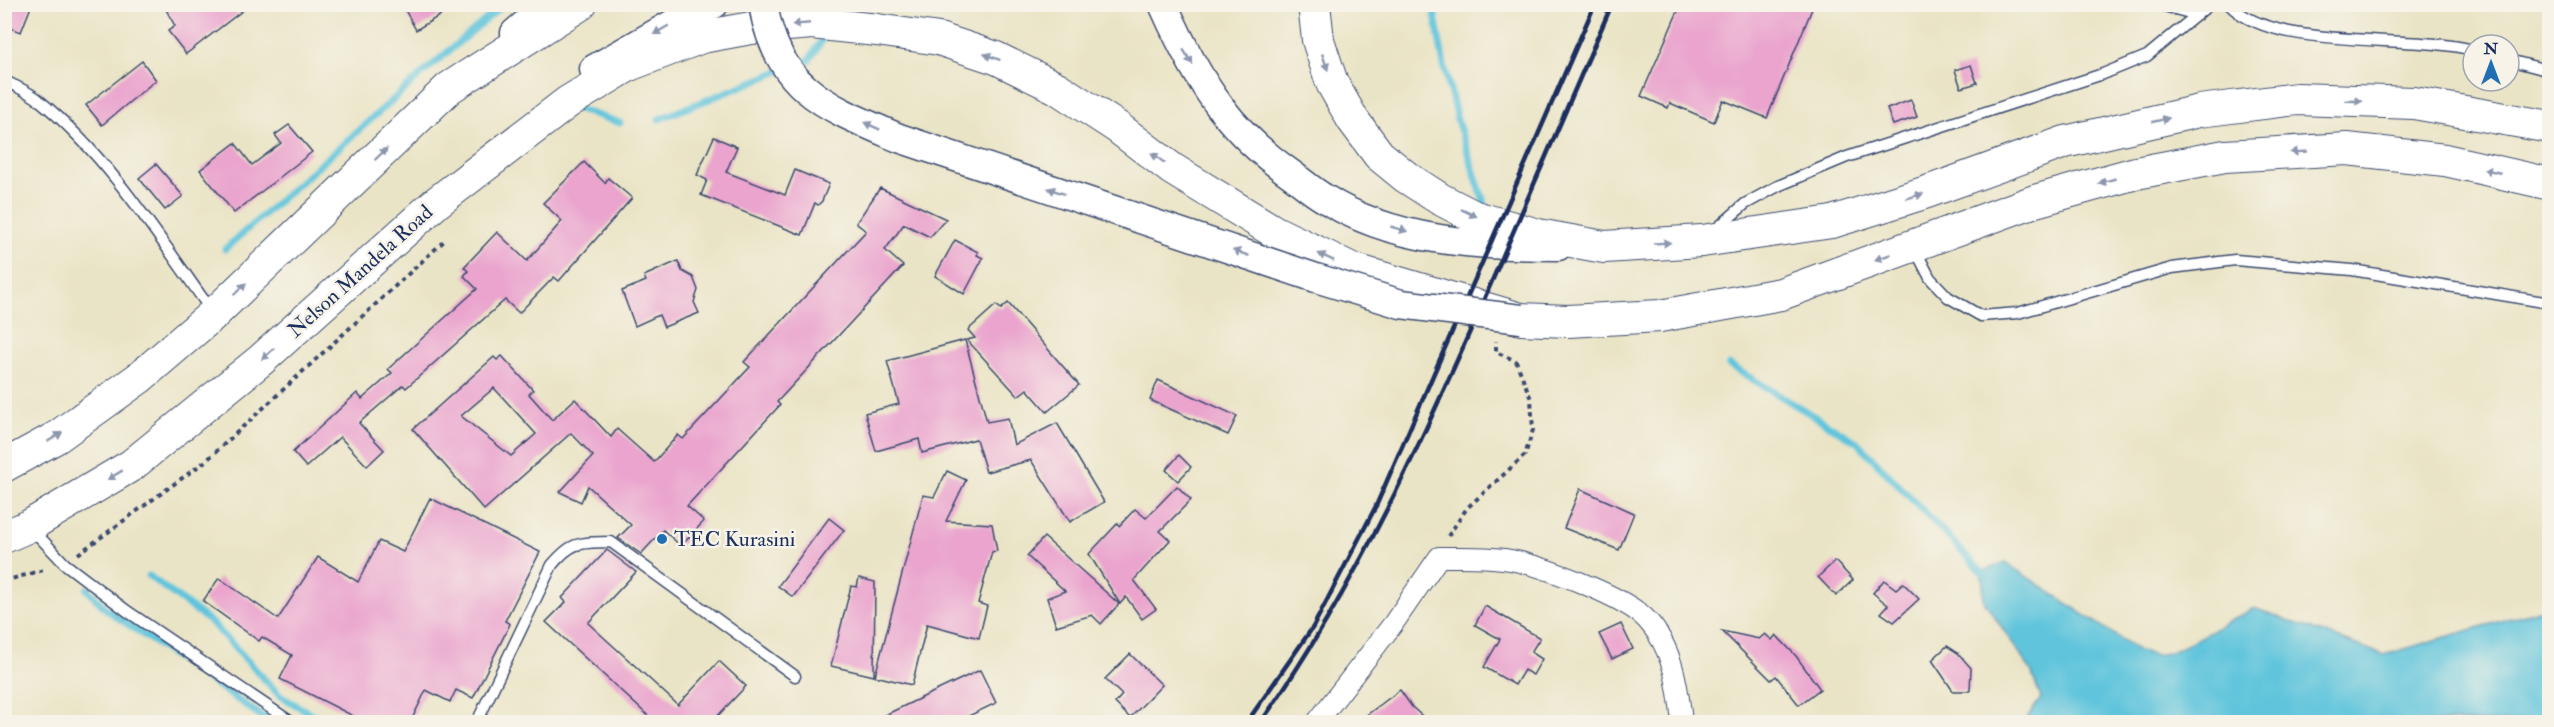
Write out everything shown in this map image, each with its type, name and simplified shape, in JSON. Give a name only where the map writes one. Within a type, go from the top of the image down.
[{"type":"main road","points":[[4,466],[57,437],[139,378],[216,312],[449,88],[549,4]]},
{"type":"main road","points":[[449,88],[581,4]]},
{"type":"main road","name":"Nelson Mandela Road","points":[[17,532],[132,465],[261,360],[530,119],[600,64],[685,16],[714,4]]},
{"type":"main road","points":[[763,4],[767,30],[775,52],[796,82],[857,119],[899,138],[1316,278],[1401,304],[1521,319],[1568,321],[1671,314],[1781,294],[2046,198],[2136,172],[2225,156],[2347,149],[2445,160],[2550,184]]},
{"type":"main road","points":[[1163,4],[1183,48],[1221,109],[1269,158],[1325,199],[1370,220],[1428,237],[1496,246],[1604,247],[1702,241],[1832,222],[1927,192],[2065,142],[2199,111],[2297,99],[2414,103],[2550,127]]},
{"type":"main road","points":[[1314,4],[1318,40],[1332,83],[1353,120],[1379,155],[1440,199],[1475,217],[1538,235],[1604,247]]},
{"type":"main road","points":[[436,202],[568,102],[629,64],[702,38],[751,28],[812,23],[939,39],[996,58],[1057,88],[1117,127],[1172,169],[1275,232],[1352,269],[1521,319]]},
{"type":"street","points":[[1317,723],[1393,624],[1439,557],[1502,559],[1529,563],[1609,595],[1646,619],[1668,653],[1678,683],[1682,723]]},
{"type":"lane","points":[[2157,4],[2198,15]]},
{"type":"lane","points":[[1702,241],[1745,204],[1779,186],[1847,157],[2103,74],[2147,56],[2211,4]]},
{"type":"lane","points":[[2229,4],[2238,14],[2262,25],[2310,36],[2399,41],[2461,49]]},
{"type":"lane","points":[[2521,63],[2550,71]]},
{"type":"lane","points":[[4,80],[39,100],[90,149],[144,217],[203,299],[216,312]]},
{"type":"lane","points":[[1913,246],[1930,278],[1948,297],[1981,316],[2018,313],[2172,267],[2235,260],[2352,270],[2550,303]]},
{"type":"lane","points":[[17,532],[127,611],[291,723]]},
{"type":"lane","points":[[477,723],[552,565],[567,548],[582,543],[611,542],[795,676]]},
{"type":"path","points":[[4,581],[64,564],[207,460],[444,241]]},
{"type":"path","points":[[1439,557],[1450,531],[1467,508],[1526,454],[1533,430],[1531,399],[1516,361],[1496,352]]},
{"type":"water","points":[[2005,562],[2139,651],[2156,655],[2172,652],[2254,608],[2384,655],[2549,607],[2549,722],[2024,722],[2041,698],[2031,671],[1984,601],[1982,572]]},
{"type":"building","points":[[4,4],[32,4],[21,32],[4,26]]},
{"type":"building","points":[[163,4],[251,4],[186,54],[168,31],[175,26]]},
{"type":"building","points":[[416,4],[459,4],[416,30],[405,10]]},
{"type":"building","points":[[1681,4],[1814,4],[1767,118],[1723,100],[1714,122],[1670,103],[1668,108],[1641,96]]},
{"type":"building","points":[[142,61],[156,80],[102,125],[86,105]]},
{"type":"building","points":[[1971,65],[1977,83],[1961,88],[1955,70]]},
{"type":"building","points":[[1911,100],[1917,117],[1893,125],[1887,109]]},
{"type":"building","points":[[289,125],[312,152],[234,213],[200,170],[235,143],[252,165],[281,143],[275,135]]},
{"type":"building","points":[[714,137],[737,147],[726,172],[785,195],[795,170],[829,184],[822,201],[818,205],[815,203],[802,235],[701,195],[707,180],[697,175]]},
{"type":"building","points":[[584,162],[605,183],[608,178],[632,198],[559,281],[554,277],[519,313],[505,300],[406,388],[403,385],[359,423],[384,450],[367,466],[340,437],[306,467],[293,452],[357,393],[362,399],[392,373],[388,369],[477,289],[464,276],[468,271],[464,267],[497,232],[527,261],[562,221],[543,203]]},
{"type":"building","points":[[156,164],[183,196],[165,210],[139,178]]},
{"type":"building","points":[[880,188],[946,219],[930,237],[904,224],[885,250],[903,266],[777,402],[780,405],[687,506],[704,521],[681,546],[663,530],[641,554],[618,538],[631,525],[588,486],[581,502],[560,492],[593,456],[571,433],[484,510],[413,429],[494,357],[497,360],[502,356],[533,390],[529,394],[552,420],[575,399],[611,437],[617,429],[654,462],[678,435],[683,439],[750,367],[744,362],[866,231],[856,223]],"holes":[[[494,388],[536,434],[511,456],[461,416]]]},
{"type":"building","points":[[955,240],[978,252],[977,255],[983,258],[964,294],[935,276]]},
{"type":"building","points":[[678,261],[682,271],[693,277],[698,290],[694,302],[699,313],[664,327],[659,315],[635,326],[622,291],[646,281],[644,276]]},
{"type":"building","points":[[1008,303],[1079,385],[1047,412],[1027,389],[1018,396],[967,340],[975,338],[968,330],[996,305],[1001,309]]},
{"type":"building","points":[[965,340],[987,422],[1008,418],[1014,445],[1057,423],[1104,502],[1070,522],[1031,460],[986,472],[976,439],[922,453],[919,439],[876,451],[865,413],[899,404],[887,361]]},
{"type":"building","points":[[1158,380],[1237,416],[1228,435],[1150,400]]},
{"type":"building","points":[[1179,455],[1191,467],[1178,481],[1166,470]]},
{"type":"building","points":[[947,471],[966,480],[946,521],[992,524],[997,551],[992,552],[978,603],[987,606],[979,638],[927,624],[912,685],[875,676],[923,495],[934,497]]},
{"type":"building","points":[[1177,486],[1191,500],[1160,531],[1170,540],[1134,580],[1156,609],[1142,619],[1126,597],[1120,604],[1089,554],[1118,523],[1119,526],[1135,509],[1146,518]]},
{"type":"building","points":[[1580,489],[1634,513],[1619,550],[1564,528]]},
{"type":"building","points":[[430,498],[540,552],[505,621],[510,624],[473,698],[456,690],[450,702],[426,690],[410,723],[367,723],[280,679],[292,655],[262,637],[259,641],[203,601],[219,578],[278,619],[318,557],[358,582],[379,541],[403,552]]},
{"type":"building","points":[[829,518],[844,530],[793,597],[778,586]]},
{"type":"building","points":[[1044,537],[1119,604],[1101,624],[1092,615],[1056,626],[1047,598],[1065,591],[1027,556]]},
{"type":"building","points":[[607,550],[636,572],[588,623],[678,705],[719,661],[746,686],[711,723],[656,723],[546,622],[566,602],[562,598]]},
{"type":"building","points":[[1835,561],[1853,580],[1836,596],[1818,577]]},
{"type":"building","points":[[859,578],[875,582],[874,676],[831,666],[851,586],[857,587]]},
{"type":"building","points":[[1884,580],[1896,589],[1903,583],[1919,599],[1894,622],[1881,613],[1888,605],[1873,593]]},
{"type":"building","points":[[1485,606],[1540,638],[1531,652],[1542,659],[1533,675],[1524,670],[1515,685],[1484,667],[1500,639],[1475,625]]},
{"type":"building","points":[[1621,624],[1633,649],[1612,659],[1599,634]]},
{"type":"building","points":[[1722,631],[1759,639],[1765,634],[1772,640],[1776,635],[1796,656],[1820,689],[1799,705],[1776,676],[1771,680]]},
{"type":"building","points":[[1947,646],[1958,653],[1971,668],[1970,691],[1953,691],[1932,660]]},
{"type":"building","points":[[1130,654],[1162,685],[1130,718],[1115,703],[1122,695],[1105,679]]},
{"type":"building","points":[[980,670],[996,703],[954,723],[868,723]]},
{"type":"building","points":[[1400,690],[1412,707],[1430,723],[1356,723]]},
{"type":"waterway","points":[[225,249],[504,4]]},
{"type":"waterway","points":[[837,17],[846,4]]},
{"type":"waterway","points":[[1433,4],[1458,123],[1486,208]]},
{"type":"waterway","points":[[795,65],[809,60],[826,34]]},
{"type":"waterway","points":[[659,119],[782,70]]},
{"type":"waterway","points":[[578,109],[620,123]]},
{"type":"waterway","points":[[1729,365],[1857,442],[1982,572]]},
{"type":"waterway","points":[[149,576],[213,624],[280,696],[326,722]]},
{"type":"waterway","points":[[87,589],[106,609],[270,722]]},
{"type":"railway","points":[[1247,722],[1313,627],[1376,506],[1595,4]]},
{"type":"railway","points":[[1261,722],[1329,616],[1360,561],[1417,448],[1470,332],[1612,4]]},
{"type":"place","name":"TEC Kurasini","points":[[662,539]]}]
